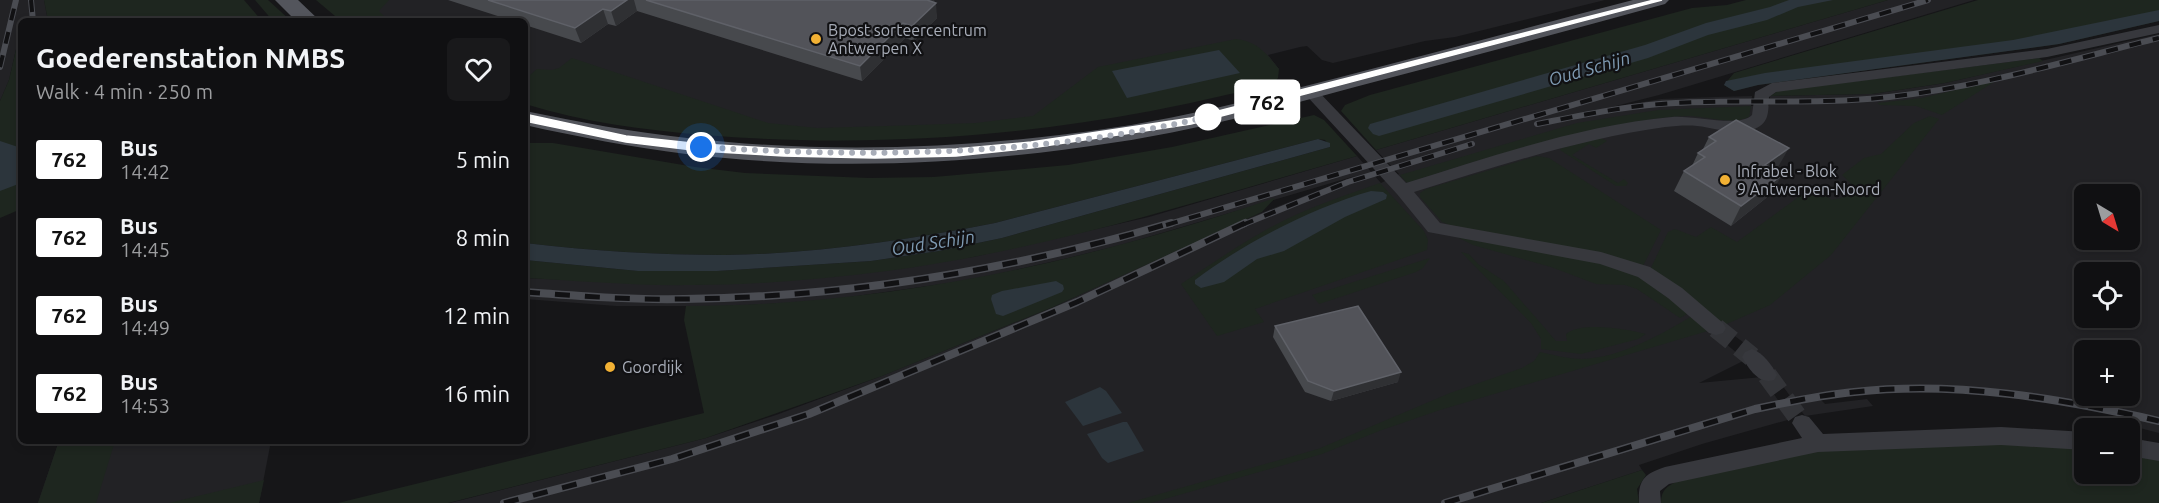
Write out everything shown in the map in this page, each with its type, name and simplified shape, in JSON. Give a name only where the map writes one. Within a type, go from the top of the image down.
[{"type":"main road","points":[[286,0],[306,18]]},
{"type":"main road","points":[[528,119],[626,139],[784,153],[956,152],[1031,145],[1191,121],[1311,92],[1658,0]]},
{"type":"street","points":[[1403,190],[1516,154],[1602,133],[1682,122],[1746,126],[1759,119],[1761,95],[1772,88],[2047,53],[2159,29]]},
{"type":"street","points":[[1311,92],[1403,190],[1434,228],[1601,258],[1638,270],[1675,293],[1716,328]]},
{"type":"street","points":[[1752,357],[1767,375]]},
{"type":"street","points":[[1802,423],[1818,443]]},
{"type":"street","points":[[1650,503],[1649,489],[1655,481],[1665,476],[1818,443],[2001,436],[2074,440]]},
{"type":"street","points":[[2140,449],[2159,452]]},
{"type":"shaded area","points":[[0,0],[44,0],[47,18],[18,18],[18,45],[9,80],[0,101]]},
{"type":"shaded area","points":[[44,0],[244,0],[259,18],[47,18]]},
{"type":"shaded area","points":[[255,0],[268,0],[288,18],[270,18]]},
{"type":"shaded area","points":[[316,0],[389,0],[379,11],[384,16],[381,18],[337,18]]},
{"type":"shaded area","points":[[333,0],[1605,0],[1455,37],[1425,41],[1333,63],[1322,60],[1307,46],[1300,47],[1268,55],[1279,69],[1038,121],[795,133],[528,93],[528,18],[356,18]]},
{"type":"shaded area","points":[[1746,0],[1888,0],[1376,150],[1341,111],[1345,105],[1370,95],[1692,8],[1727,5]]},
{"type":"shaded area","points":[[1888,0],[1974,0],[1659,95],[1608,108],[1661,99],[1752,96],[1751,106],[1769,106],[1770,96],[1872,94],[1945,83],[2159,34],[2159,433],[2140,428],[2140,418],[2129,418],[2035,399],[1957,392],[1897,392],[1839,396],[1821,400],[1825,404],[1867,399],[1873,406],[1805,416],[1758,353],[1721,326],[1711,331],[1745,360],[1699,383],[1762,377],[1791,419],[1702,444],[1639,465],[1642,470],[1541,503],[450,503],[706,438],[776,415],[879,377],[1053,307],[1228,226],[1355,176],[1121,245],[1064,259],[971,280],[814,302],[726,306],[616,306],[528,299],[528,278],[693,285],[973,257],[1149,217],[1357,156],[1381,183],[1399,174],[1376,150]]},
{"type":"shaded area","points":[[1978,0],[2159,0],[2159,21],[2059,44],[1758,85],[1734,91],[1724,85],[1734,73]]},
{"type":"shaded area","points":[[1236,39],[1255,45],[1279,69],[1278,78],[1274,83],[1264,87],[1151,111],[1040,128],[928,138],[816,140],[704,135],[614,124],[569,116],[528,105],[528,74],[537,69],[559,68],[572,58],[768,123],[817,128],[976,123],[1033,116],[1098,67]]},
{"type":"shaded area","points":[[17,45],[18,210],[0,218],[0,101],[9,80]]},
{"type":"shaded area","points":[[2039,58],[2043,61],[1945,83],[1872,94],[1770,96],[1778,91]]},
{"type":"shaded area","points":[[1997,80],[1942,115],[1916,106],[1877,103],[1922,98]]},
{"type":"shaded area","points":[[1751,106],[1749,117],[1742,119],[1728,120],[1691,116],[1622,124],[1560,138],[1407,183],[1400,175],[1577,123],[1658,110]]},
{"type":"shaded area","points":[[1314,115],[1324,120],[1357,156],[1065,237],[947,262],[887,271],[814,279],[716,285],[651,285],[528,278],[528,260],[638,271],[717,271],[871,261],[939,251],[1002,238],[1330,147],[1325,140],[1318,139],[995,223],[827,249],[725,255],[625,252],[528,243],[528,143],[553,143],[745,173],[869,178],[934,177],[1068,165],[1172,147]]},
{"type":"shaded area","points":[[1930,116],[1939,119],[1831,255],[1770,305],[1722,326],[1650,270],[1668,232],[1675,229],[1696,237],[1711,227],[1737,242],[1812,187],[1832,200],[1861,193],[1842,175],[1864,158],[1881,154],[1914,123]]},
{"type":"shaded area","points":[[1601,138],[1607,141],[1596,148],[1589,144],[1572,155],[1618,183],[1624,179],[1628,183],[1626,186],[1616,186],[1560,150]]},
{"type":"shaded area","points":[[1537,156],[1549,158],[1661,230],[1643,266],[1609,255],[1450,225],[1442,222],[1420,197],[1420,193],[1426,189]]},
{"type":"shaded area","points":[[1380,183],[1424,231],[1428,240],[1427,250],[1255,309],[1264,322],[1217,336],[1181,284],[1275,225],[1311,208]]},
{"type":"shaded area","points":[[1275,198],[1262,212],[1053,307],[882,376],[706,438],[448,503],[338,503],[704,413],[684,320],[686,306],[762,304],[837,298],[911,289],[985,276],[1131,242]]},
{"type":"shaded area","points":[[1457,237],[1596,261],[1638,276],[1689,313],[1680,318],[1637,289],[1625,285],[1596,284],[1551,267],[1473,245]]},
{"type":"shaded area","points":[[1461,252],[1469,254],[1478,264],[1504,281],[1556,341],[1567,341],[1566,334],[1573,330],[1593,327],[1617,328],[1646,334],[1638,339],[1581,354],[1541,349],[1541,339],[1531,323]]},
{"type":"shaded area","points":[[1430,258],[1423,268],[1416,272],[1319,304],[1312,295]]},
{"type":"shaded area","points":[[1694,315],[1711,330],[1440,410],[1322,454],[1151,503],[1128,503],[1318,449],[1450,393],[1522,368],[1534,361],[1540,352],[1566,358],[1596,358],[1626,350]]},
{"type":"shaded area","points":[[1956,441],[2074,445],[2074,484],[2140,484],[2140,452],[2159,455],[2159,503],[1661,503],[1665,489],[1678,481],[1819,450]]},
{"type":"shaded area","points":[[58,444],[270,444],[259,503],[38,503]]},
{"type":"shaded area","points":[[58,444],[114,444],[96,503],[38,503]]},
{"type":"shaded area","points":[[1642,470],[1646,475],[1637,489],[1639,503],[1541,503]]},
{"type":"shaded area","points":[[264,480],[259,503],[169,503]]},
{"type":"water","name":"Oud Schijn","points":[[1789,0],[1833,0],[1798,7],[1767,20],[1708,35],[1648,58],[1379,136],[1373,134],[1368,128],[1370,124],[1645,45],[1706,23]]},
{"type":"water","points":[[2159,10],[2159,21],[2059,44],[1758,85],[1734,91],[1724,85],[1726,81],[1765,73],[2013,40]]},
{"type":"water","points":[[1219,50],[1240,73],[1127,98],[1112,71]]},
{"type":"water","name":"Oud Schijn","points":[[1318,139],[1330,143],[1330,147],[1002,238],[939,251],[871,261],[717,271],[638,271],[528,260],[528,243],[625,252],[759,254],[827,249],[995,223]]},
{"type":"water","points":[[0,141],[18,147],[18,184],[0,191]]},
{"type":"water","points":[[1371,191],[1383,192],[1387,195],[1386,199],[1345,217],[1284,251],[1257,259],[1224,282],[1201,288],[1195,284],[1195,280],[1214,266],[1256,240],[1326,207]]},
{"type":"water","points":[[1056,281],[1063,285],[1062,292],[1003,316],[996,314],[991,299],[992,295]]},
{"type":"water","points":[[1100,387],[1106,391],[1122,413],[1083,426],[1065,402]]},
{"type":"water","points":[[1127,422],[1144,451],[1108,463],[1102,458],[1087,434]]},
{"type":"building","points":[[488,0],[627,0],[611,11],[603,9],[575,28]]},
{"type":"building","points":[[646,0],[927,0],[936,3],[912,26],[903,23],[860,66]]},
{"type":"building","name":"Infrabel - Blok 9 Antwerpen-Noord","points":[[1736,120],[1789,148],[1765,165],[1782,175],[1741,206],[1684,171],[1705,157],[1698,153],[1716,141],[1709,137]]},
{"type":"building","points":[[1358,306],[1401,372],[1334,391],[1308,381],[1275,326]]},
{"type":"tunnel","points":[[1716,328],[1752,357]]},
{"type":"tunnel","points":[[1767,375],[1802,423]]},
{"type":"railway","points":[[0,67],[16,0]]},
{"type":"railway","points":[[31,0],[33,18]]},
{"type":"railway","points":[[1166,225],[1928,0]]},
{"type":"railway","points":[[1537,124],[1658,104],[1836,101],[1889,97],[1957,87],[2159,38]]},
{"type":"railway","points":[[1242,225],[1348,182],[1472,144]]},
{"type":"railway","points":[[528,292],[684,299],[807,293],[930,278],[991,267],[1111,240],[1171,223]]},
{"type":"railway","points":[[504,503],[672,459],[809,414],[1077,302],[1245,223]]},
{"type":"railway","points":[[1445,503],[1755,409],[1842,393],[1893,389],[1969,390],[2084,405],[2159,421]]},
{"type":"bus line","name":"762","points":[[528,119],[626,139],[784,153],[956,152],[1031,145],[1191,121],[1311,92],[1658,0]]},
{"type":"place","name":"Bpost sorteercentrum Antwerpen X","points":[[816,39]]},
{"type":"place","name":"Infrabel - Blok 9 Antwerpen-Noord","points":[[1725,180]]},
{"type":"place","name":"Goordijk","points":[[610,367]]},
{"type":"route","points":[[701,147],[784,153],[956,152],[1031,145],[1211,116],[1208,117]]}]
